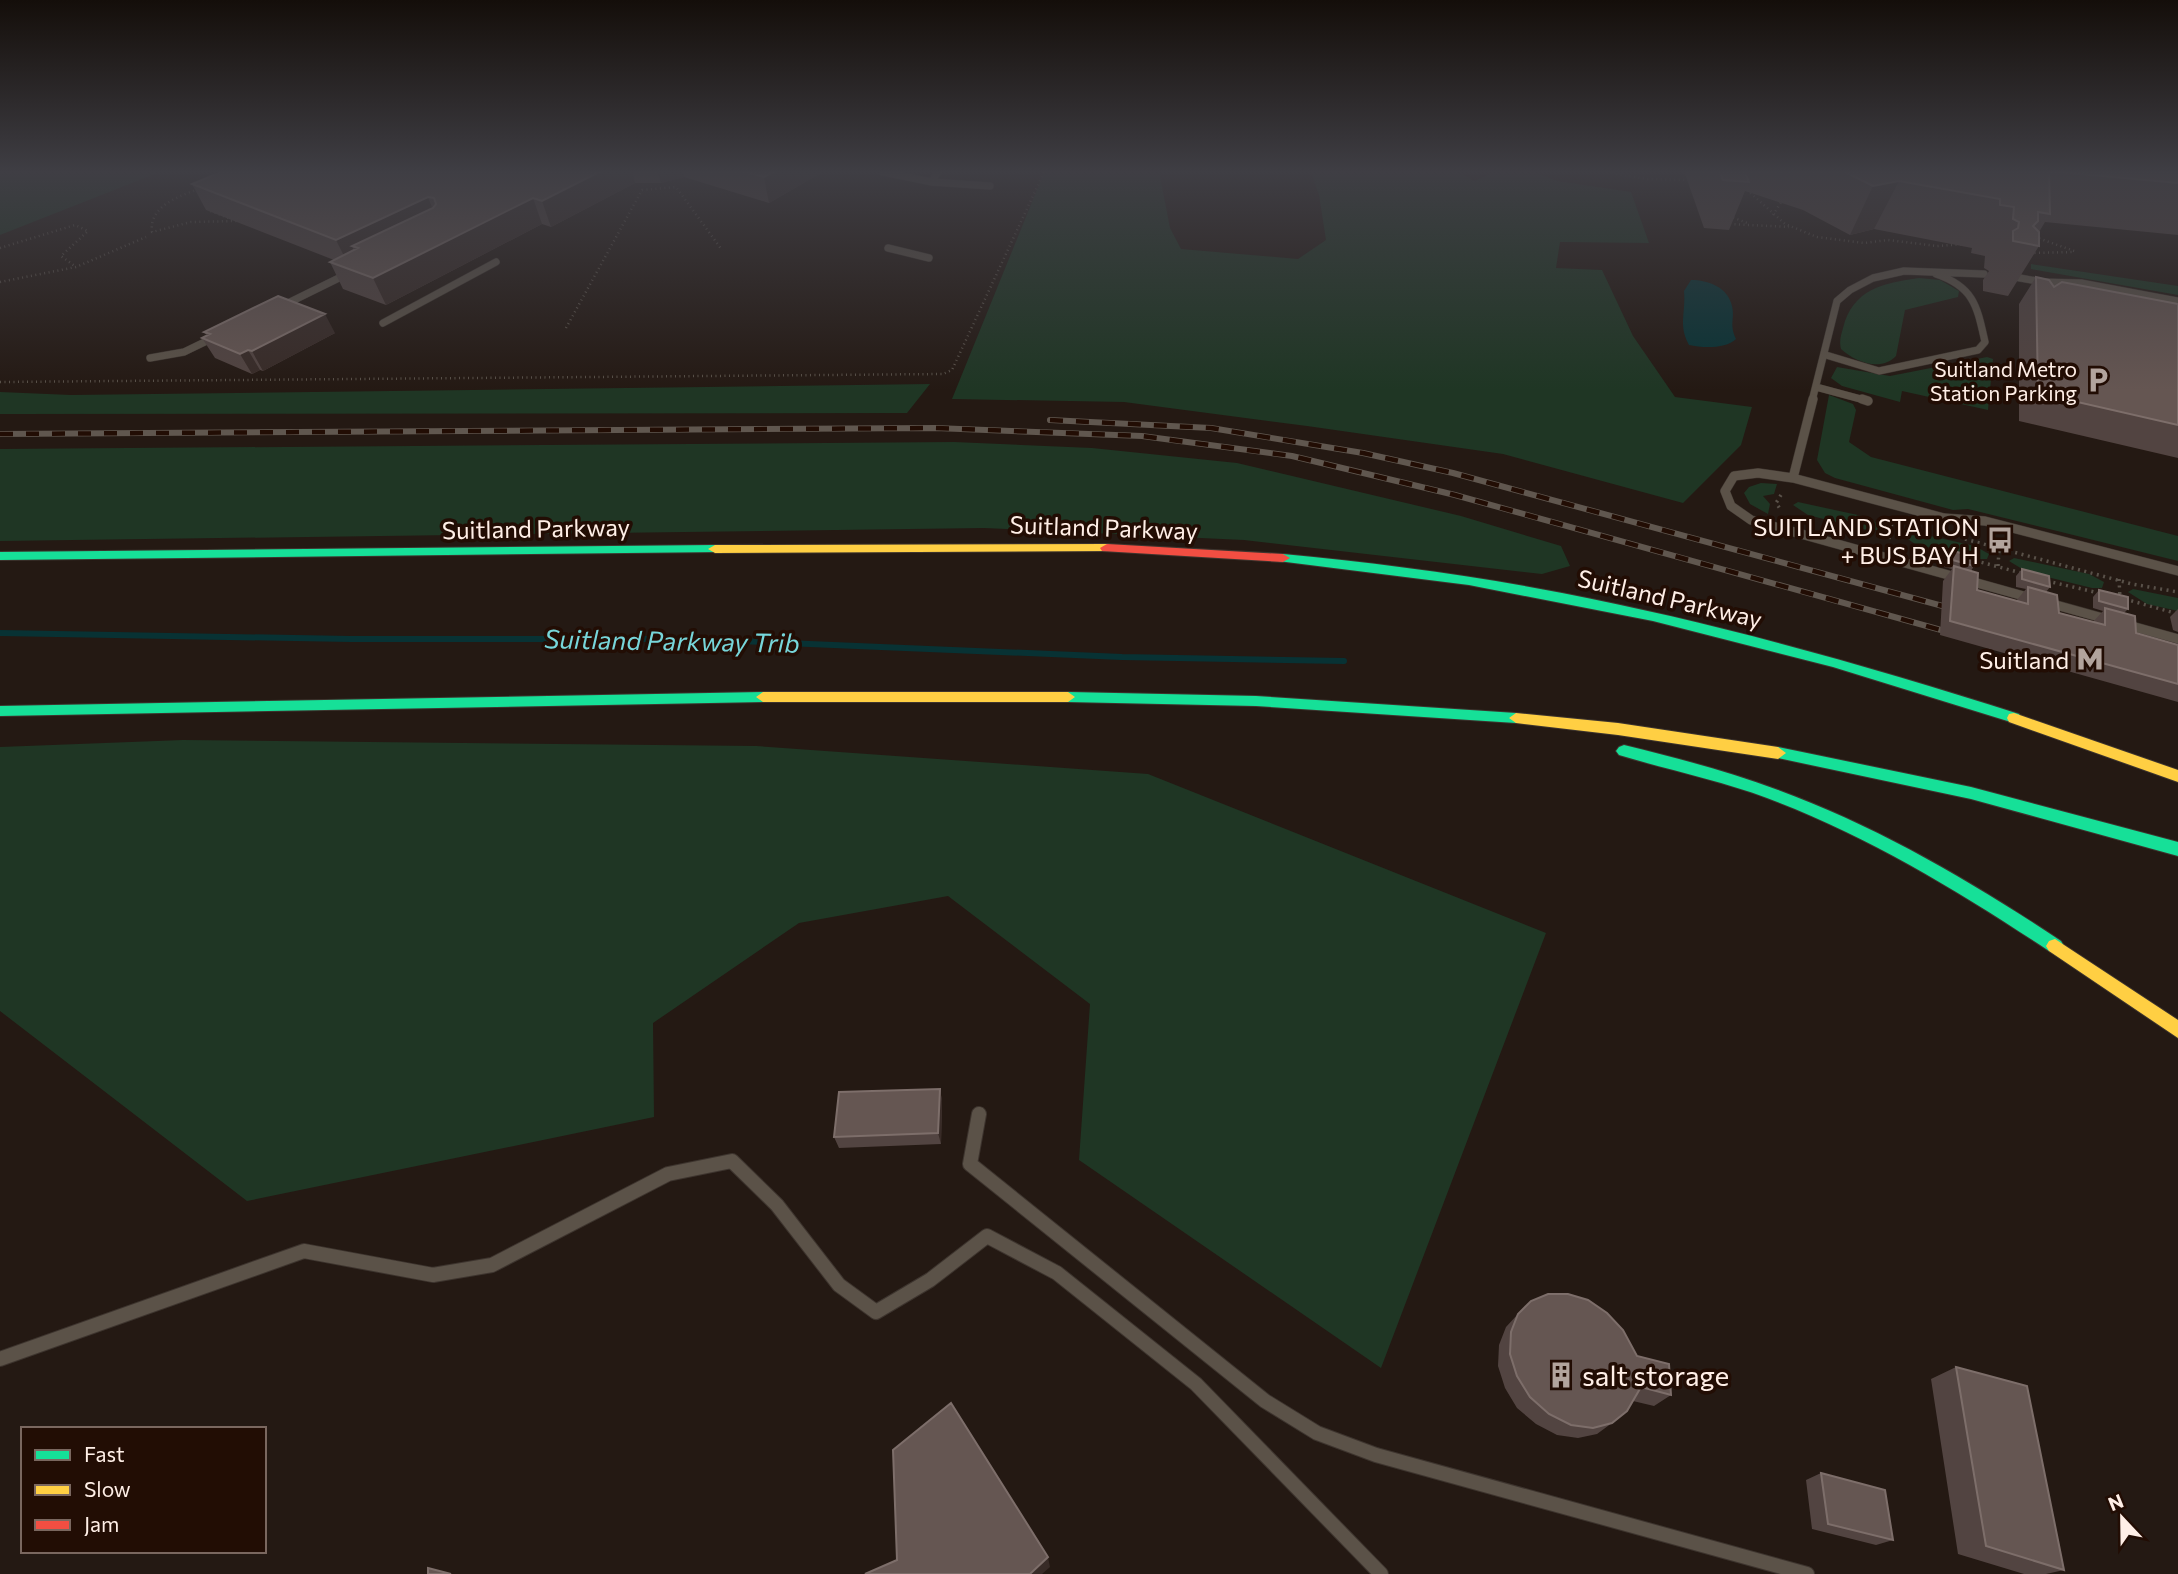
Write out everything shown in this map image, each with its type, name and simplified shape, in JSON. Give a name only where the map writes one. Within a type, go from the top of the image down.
[{"type":"highway","name":"Suitland Parkway","points":[[0,556],[977,546],[1125,548],[1248,555],[1430,575],[1588,602],[1757,641],[1938,692],[2178,776]]},
{"type":"highway","points":[[1938,692],[2114,738],[2178,762]]},
{"type":"highway","points":[[0,711],[885,696],[1128,698],[1338,706],[1580,725],[1760,750],[1992,799],[2178,849]]},
{"type":"highway","points":[[1338,706],[1476,730],[1528,736]]},
{"type":"highway","points":[[1608,748],[1688,767],[1747,786],[1871,838],[1995,908],[2178,1030]]},
{"type":"lane","points":[[888,248],[929,258]]},
{"type":"lane","points":[[383,323],[496,262]]},
{"type":"lane","points":[[270,311],[356,270]]},
{"type":"lane","points":[[1793,478],[1837,301],[1860,284],[1885,275],[1921,271],[1984,274]]},
{"type":"lane","points":[[1825,355],[1856,366],[1879,370],[1908,367],[1978,350],[1985,342],[1977,297],[1963,285],[1921,271]]},
{"type":"lane","points":[[2009,279],[2081,283],[2178,300]]},
{"type":"lane","points":[[2040,293],[2042,282]]},
{"type":"lane","points":[[2042,282],[2074,293]]},
{"type":"lane","points":[[150,358],[184,352],[220,335]]},
{"type":"lane","points":[[1816,387],[1868,401]]},
{"type":"lane","points":[[2178,571],[1985,520],[1944,518],[1793,478],[1758,472],[1734,476],[1725,491],[1731,506],[1751,520],[2178,639]]},
{"type":"lane","points":[[979,1114],[970,1164],[1265,1401],[1317,1433],[1376,1455],[1807,1574]]},
{"type":"lane","points":[[0,1359],[304,1251],[433,1275],[492,1265],[668,1174],[732,1161],[777,1205],[839,1285],[876,1312],[930,1280],[987,1236],[1056,1273],[1196,1384],[1381,1574]]},
{"type":"path","points":[[76,243],[61,256],[76,267]]},
{"type":"path","points":[[0,282],[76,267],[130,243]]},
{"type":"path","points":[[566,328],[613,243]]},
{"type":"path","points":[[717,243],[722,250]]},
{"type":"path","points":[[0,382],[943,373],[952,370],[1011,243]]},
{"type":"path","points":[[1916,243],[1949,248],[1965,243]]},
{"type":"path","points":[[2029,244],[2029,253],[2077,252],[2051,243]]},
{"type":"path","points":[[1785,493],[1778,496],[1776,503],[1785,512]]},
{"type":"path","points":[[1882,516],[1903,522]]},
{"type":"path","points":[[1889,539],[1893,519]]},
{"type":"path","points":[[1882,537],[1901,542]]},
{"type":"path","points":[[1964,539],[1978,541],[1999,550],[2178,592]]},
{"type":"path","points":[[1998,566],[1999,550]]},
{"type":"path","points":[[1960,557],[2029,575]]},
{"type":"path","points":[[2040,579],[2106,595]]},
{"type":"path","points":[[2119,579],[2120,598],[2178,614]]},
{"type":"green space","points":[[1015,243],[1178,243],[1181,249],[1298,259],[1321,243],[1560,243],[1556,268],[1602,270],[1633,336],[1675,397],[1752,407],[1741,445],[1683,503],[1503,454],[1307,426],[1124,402],[952,399]]},
{"type":"green space","points":[[2031,264],[2178,286],[2178,295],[2031,269]]},
{"type":"green space","points":[[1919,278],[1940,280],[1959,291],[1958,297],[1905,310],[1896,356],[1890,361],[1868,363],[1853,358],[1841,349],[1841,336],[1848,315],[1862,296],[1893,282]]},
{"type":"green space","points":[[1987,357],[1993,359],[1988,410],[1902,391],[1900,402],[1842,386],[1831,378],[1837,367],[1890,376]]},
{"type":"green space","points":[[930,384],[907,413],[0,414],[0,392],[71,395]]},
{"type":"green space","points":[[1829,395],[1853,404],[1856,410],[1849,442],[1871,457],[2178,536],[2178,561],[1968,509],[1953,510],[1835,478],[1825,473],[1817,460]]},
{"type":"green space","points":[[954,442],[1092,448],[1237,463],[1461,516],[1561,546],[1570,566],[1542,574],[1244,540],[984,528],[0,541],[0,449]]},
{"type":"green space","points":[[1761,483],[1777,484],[1774,494],[1763,496],[1770,504],[1768,514],[1750,504],[1744,493],[1749,487]]},
{"type":"green space","points":[[1798,502],[1867,517],[1880,525],[1877,530],[1867,530],[1808,515],[1793,505]]},
{"type":"green space","points":[[1904,530],[1975,546],[1989,554],[1987,559],[1977,559],[1915,544],[1899,533]]},
{"type":"green space","points":[[2014,558],[2089,574],[2104,582],[2102,588],[2092,588],[2027,572],[2009,561]]},
{"type":"green space","points":[[2133,589],[2178,598],[2178,611],[2147,604],[2128,592]]},
{"type":"green space","points":[[183,740],[756,746],[1148,774],[1546,933],[1381,1368],[1079,1160],[1090,1004],[948,896],[799,923],[653,1023],[654,1117],[247,1201],[0,1011],[0,747]]},
{"type":"water","points":[[1691,280],[1710,283],[1722,289],[1730,299],[1736,339],[1732,342],[1714,347],[1689,345],[1683,319],[1684,291]]},
{"type":"building","points":[[357,243],[442,243],[373,278],[330,262],[358,248],[352,246]]},
{"type":"building","name":"Suitland Metro Station Parking","points":[[2036,277],[2049,280],[2054,287],[2062,282],[2178,304],[2178,425],[2038,393]]},
{"type":"building","points":[[278,296],[325,314],[252,351],[240,354],[202,338],[210,334],[204,332]]},
{"type":"building","points":[[1950,550],[1975,557],[1974,566],[1949,559]]},
{"type":"building","points":[[1954,566],[1978,573],[1977,590],[2028,604],[2028,587],[2057,595],[2059,613],[2105,625],[2105,608],[2135,616],[2136,633],[2178,645],[2178,684],[1950,621]]},
{"type":"building","points":[[2022,569],[2049,576],[2050,587],[2022,579]]},
{"type":"building","points":[[2099,590],[2128,597],[2128,609],[2099,601]]},
{"type":"building","points":[[940,1089],[938,1133],[834,1137],[839,1092]]},
{"type":"building","name":"salt storage","points":[[1548,1294],[1568,1294],[1588,1300],[1607,1313],[1623,1330],[1637,1356],[1669,1364],[1671,1395],[1641,1387],[1627,1411],[1612,1423],[1593,1428],[1571,1425],[1549,1414],[1530,1397],[1517,1376],[1510,1354],[1511,1332],[1518,1314],[1531,1301]]},
{"type":"building","points":[[1956,1367],[2027,1386],[2064,1570],[1986,1546]]},
{"type":"building","points":[[951,1403],[1048,1557],[1030,1574],[865,1574],[897,1560],[893,1450]]},
{"type":"building","points":[[1821,1473],[1885,1490],[1893,1540],[1828,1524]]},
{"type":"building","points":[[428,1568],[451,1574],[428,1574]]},
{"type":"waterway","name":"Suitland Parkway Trib","points":[[0,633],[350,639],[692,639],[1122,657],[1344,661]]},
{"type":"railway","points":[[1050,420],[1211,428],[1363,453],[1453,473],[1961,611]]},
{"type":"railway","points":[[0,434],[935,428],[1142,436],[1292,456],[1455,495],[1959,635]]},
{"type":"traffic: fast","points":[[0,556],[715,549]]},
{"type":"traffic: fast","points":[[1283,558],[1469,581],[1653,616],[1835,663],[2014,718]]},
{"type":"traffic: fast","points":[[0,711],[763,697]]},
{"type":"traffic: fast","points":[[1068,697],[1256,701],[1516,718]]},
{"type":"traffic: fast","points":[[1624,751],[1755,787],[1846,825],[1953,882],[2055,946]]},
{"type":"traffic: fast","points":[[1778,753],[1971,793],[2178,849]]},
{"type":"traffic: slow","points":[[715,549],[1107,548]]},
{"type":"traffic: slow","points":[[763,697],[1068,697]]},
{"type":"traffic: slow","points":[[1516,718],[1618,729],[1778,753]]},
{"type":"traffic: slow","points":[[2014,718],[2178,776]]},
{"type":"traffic: slow","points":[[2055,946],[2178,1030]]},
{"type":"traffic: jam","points":[[1107,548],[1283,558]]},
{"type":"place","name":"Suitland Metro Station Parking","points":[[2098,380]]},
{"type":"place","name":"SUITLAND STATION + BUS BAY H","points":[[2000,540]]},
{"type":"place","name":"Suitland","points":[[2090,659]]},
{"type":"place","name":"salt storage","points":[[1561,1375]]}]
